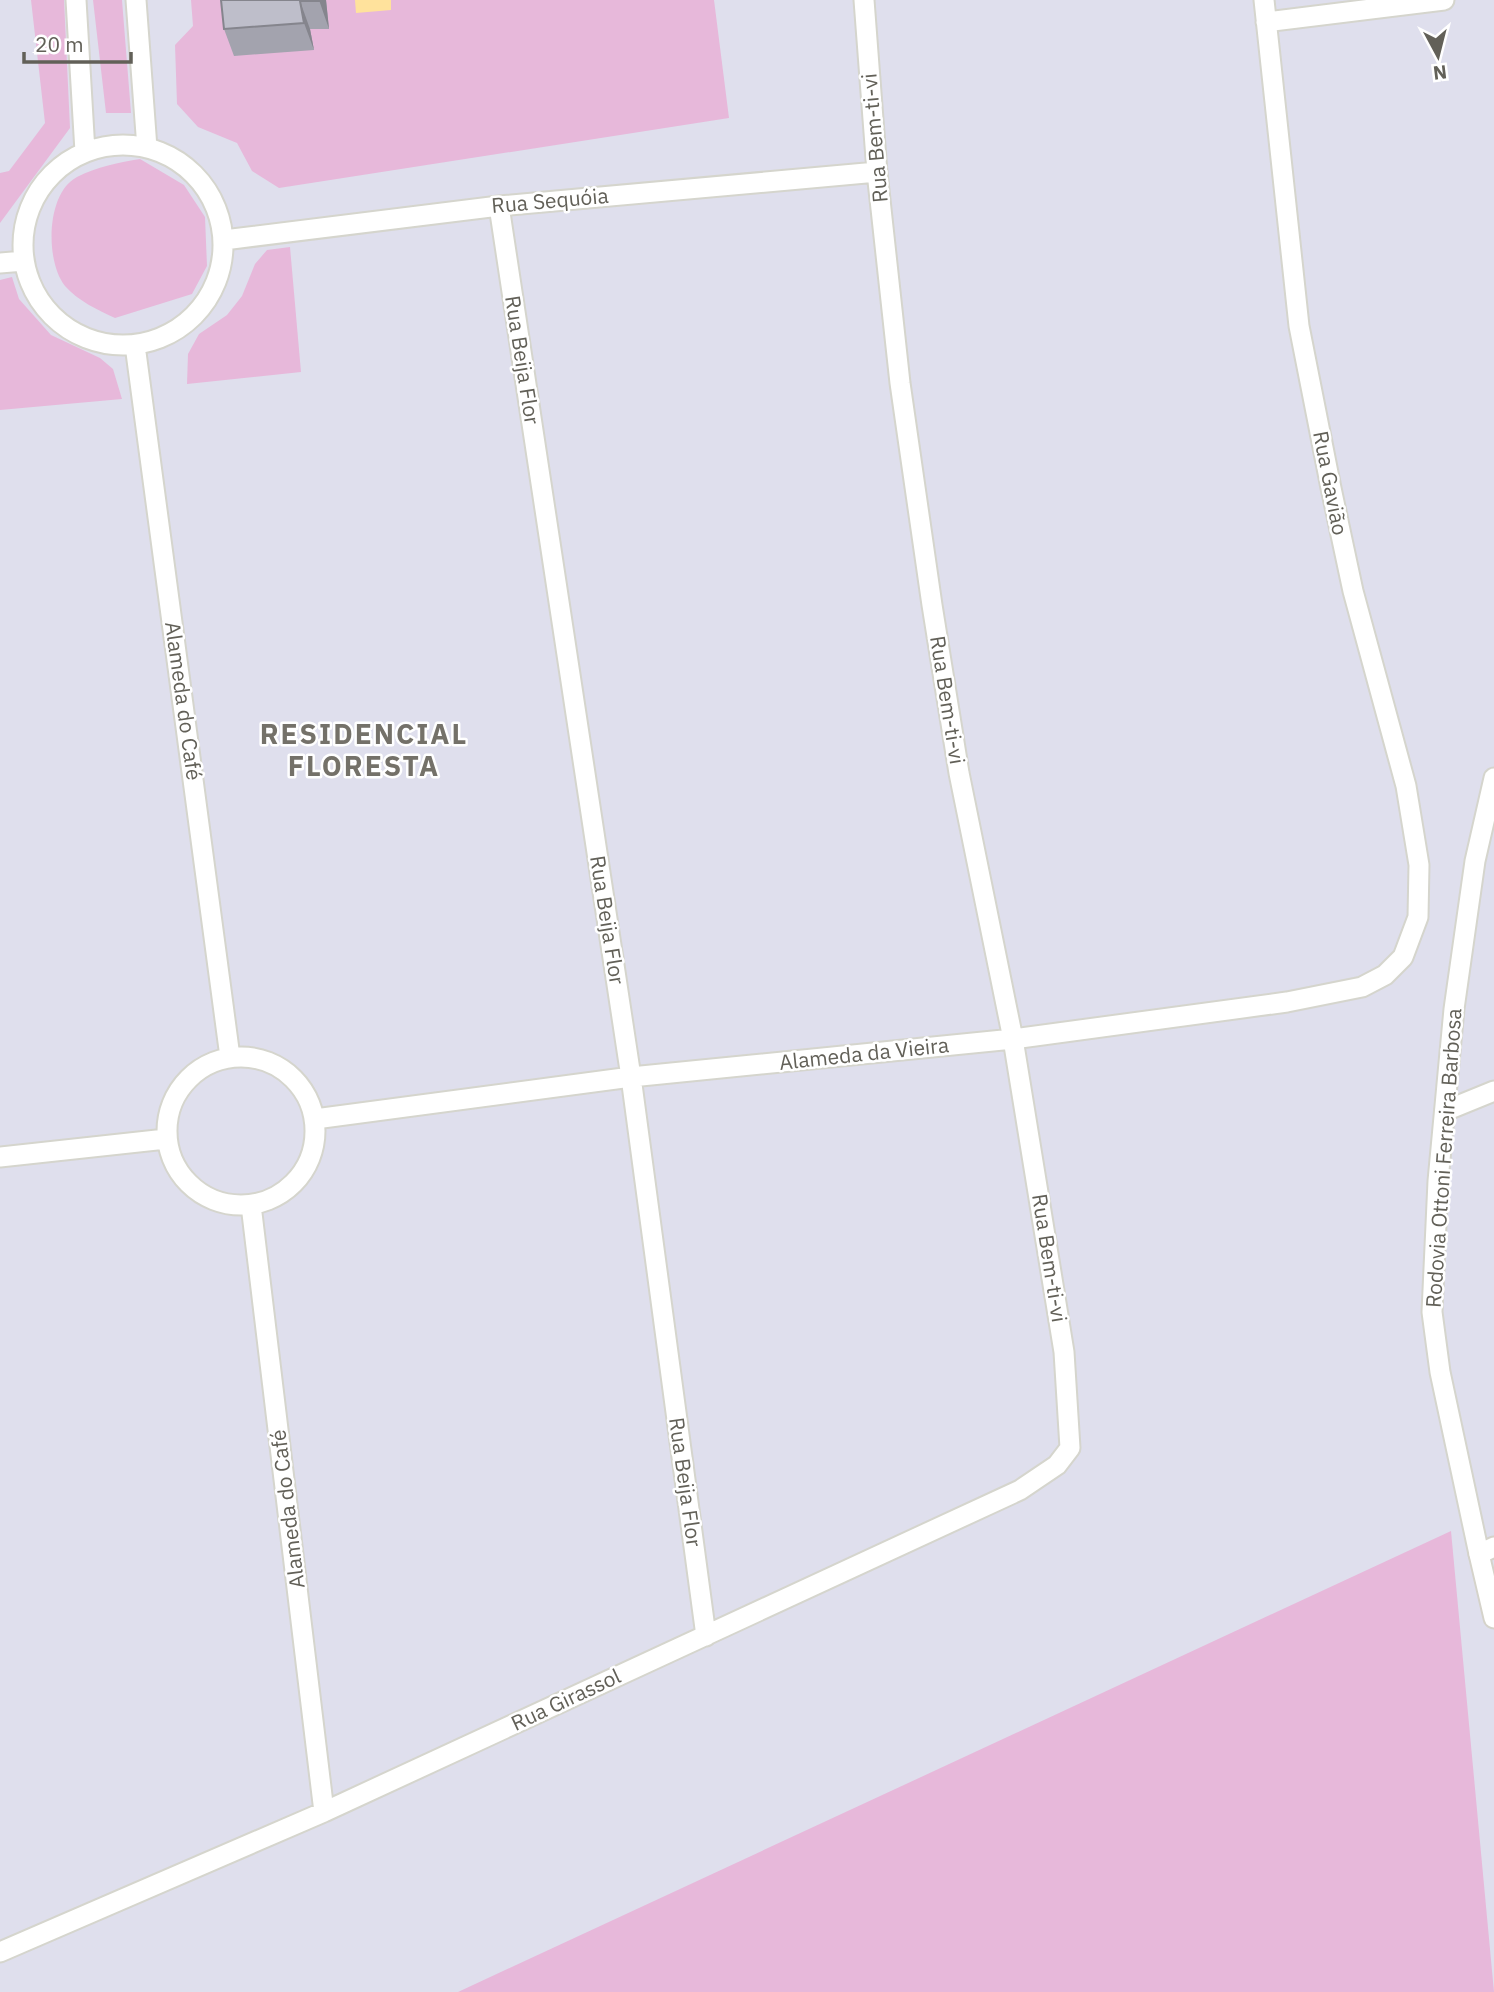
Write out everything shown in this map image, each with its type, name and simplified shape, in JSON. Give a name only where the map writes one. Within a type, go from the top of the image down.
[{"type":"street","points":[[76,0],[85,152]]},
{"type":"street","points":[[136,0],[147,148]]},
{"type":"street","name":"Rua Bem-ti-vi","points":[[864,0],[877,172],[900,383],[934,618],[959,773],[1013,1040],[1064,1352],[1068,1394]]},
{"type":"street","name":"Rua Gavião","points":[[1264,0],[1300,326],[1353,591],[1406,786],[1419,865],[1418,917],[1403,957]]},
{"type":"street","points":[[1266,22],[1444,0]]},
{"type":"street","points":[[116,146],[147,148],[176,160],[200,180],[217,207],[224,240],[221,268],[210,296],[190,320],[164,336],[135,345],[104,344],[76,334],[51,315],[33,290],[24,261],[24,228],[35,196],[57,170],[85,152],[116,146]]},
{"type":"street","name":"Rua Sequóia","points":[[224,240],[499,206],[877,172]]},
{"type":"street","name":"Rua Beija Flor","points":[[499,206],[631,1077],[705,1636]]},
{"type":"street","points":[[0,263],[24,261]]},
{"type":"street","name":"Alameda do Café","points":[[135,345],[230,1057]]},
{"type":"street","name":"Rodovia Ottoni Ferreira Barbosa","points":[[1494,778],[1475,862],[1454,1009],[1436,1209],[1432,1312],[1440,1372],[1487,1550],[1494,1617]]},
{"type":"street","name":"Alameda da Vieira","points":[[315,1119],[631,1077],[1013,1040],[1287,1002],[1362,987],[1385,975],[1403,957]]},
{"type":"street","points":[[230,1057],[254,1058],[276,1065],[294,1079],[307,1097],[315,1119],[315,1143],[307,1165],[293,1185],[274,1198],[251,1205],[227,1205],[205,1197],[185,1182],[172,1162],[166,1139],[167,1116],[175,1094],[190,1077],[209,1064],[230,1057]]},
{"type":"street","points":[[1445,1111],[1494,1091]]},
{"type":"street","points":[[0,1157],[166,1139]]},
{"type":"street","name":"Alameda do Café","points":[[251,1205],[324,1812]]},
{"type":"street","name":"Rua Girassol","points":[[0,1952],[324,1812],[1020,1490],[1057,1465],[1070,1448],[1068,1394]]},
{"type":"shaded area","points":[[31,0],[64,0],[70,128],[0,223],[0,173],[9,171],[45,123]]},
{"type":"shaded area","points":[[93,0],[122,0],[131,113],[106,113]]},
{"type":"shaded area","points":[[191,0],[714,0],[729,118],[279,188],[252,171],[237,143],[198,127],[177,104],[175,45],[193,26]]},
{"type":"shaded area","points":[[355,0],[391,0],[391,10],[356,13]]},
{"type":"shaded area","points":[[140,159],[184,185],[205,217],[207,266],[192,294],[115,318],[89,305],[65,286],[54,261],[54,212],[59,197],[77,177],[108,165]]},
{"type":"shaded area","points":[[290,247],[301,372],[187,384],[188,354],[199,334],[227,315],[242,296],[255,264],[267,250]]},
{"type":"shaded area","points":[[12,277],[19,299],[51,335],[100,358],[113,369],[122,399],[0,410],[0,280]]},
{"type":"shaded area","points":[[1451,1531],[1494,1992],[458,1992]]},
{"type":"building","points":[[221,0],[319,1],[300,1],[304,23],[224,29]]},
{"type":"district","name":"RESIDENCIAL FLORESTA","points":[[364,750]]}]
